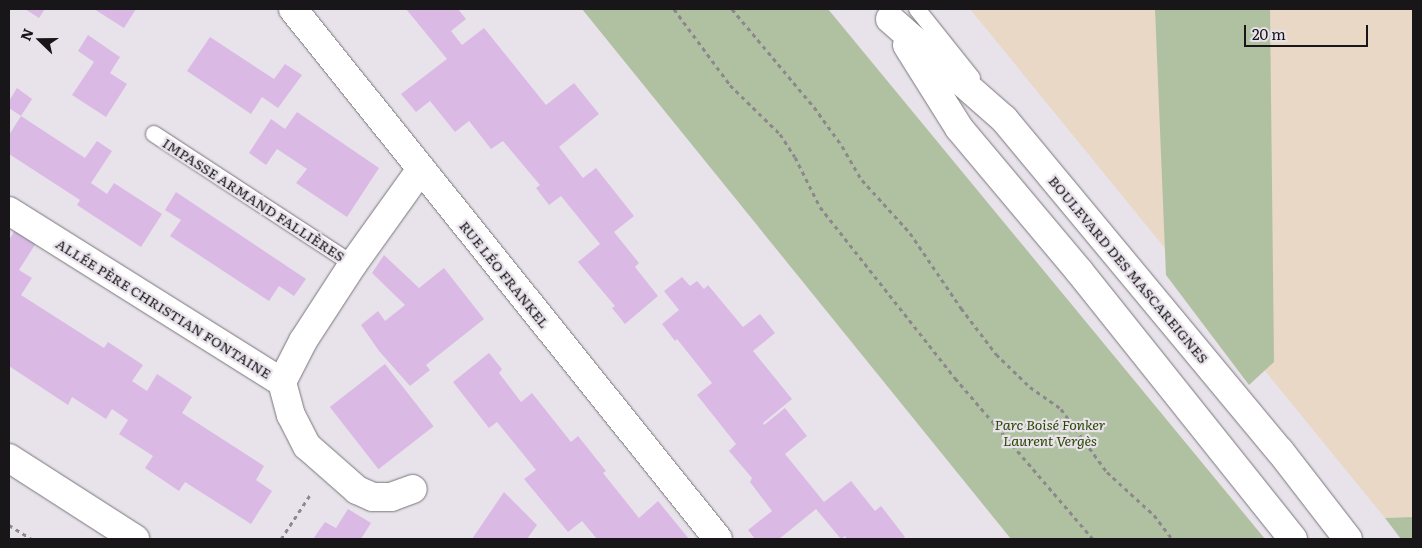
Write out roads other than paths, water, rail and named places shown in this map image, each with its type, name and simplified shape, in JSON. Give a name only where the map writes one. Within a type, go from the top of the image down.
[{"type":"street","name":"RUE LÉO FRANKEL","points":[[293,9],[718,539]]},
{"type":"street","name":"BOULEVARD DES MASCAREIGNES","points":[[886,14],[1004,119],[1280,451],[1348,539]]},
{"type":"street","name":"BOULEVARD DES MASCAREIGNES","points":[[886,14],[959,128],[1079,271],[1293,539]]},
{"type":"street","points":[[282,382],[303,340],[353,264],[421,169]]},
{"type":"street","name":"ALLÉE PÈRE CHRISTIAN FONTAINE","points":[[9,211],[282,382],[291,415],[307,446],[328,467],[357,490],[373,497],[391,497],[413,489]]},
{"type":"street","points":[[9,458],[135,539]]},
{"type":"lane","points":[[917,9],[1004,119]]},
{"type":"lane","name":"IMPASSE ARMAND FALLIÈRES","points":[[154,134],[353,264]]},
{"type":"park label","name":"Parc Boisé Fonker Laurent Vergès","points":[[1050,432]]}]
